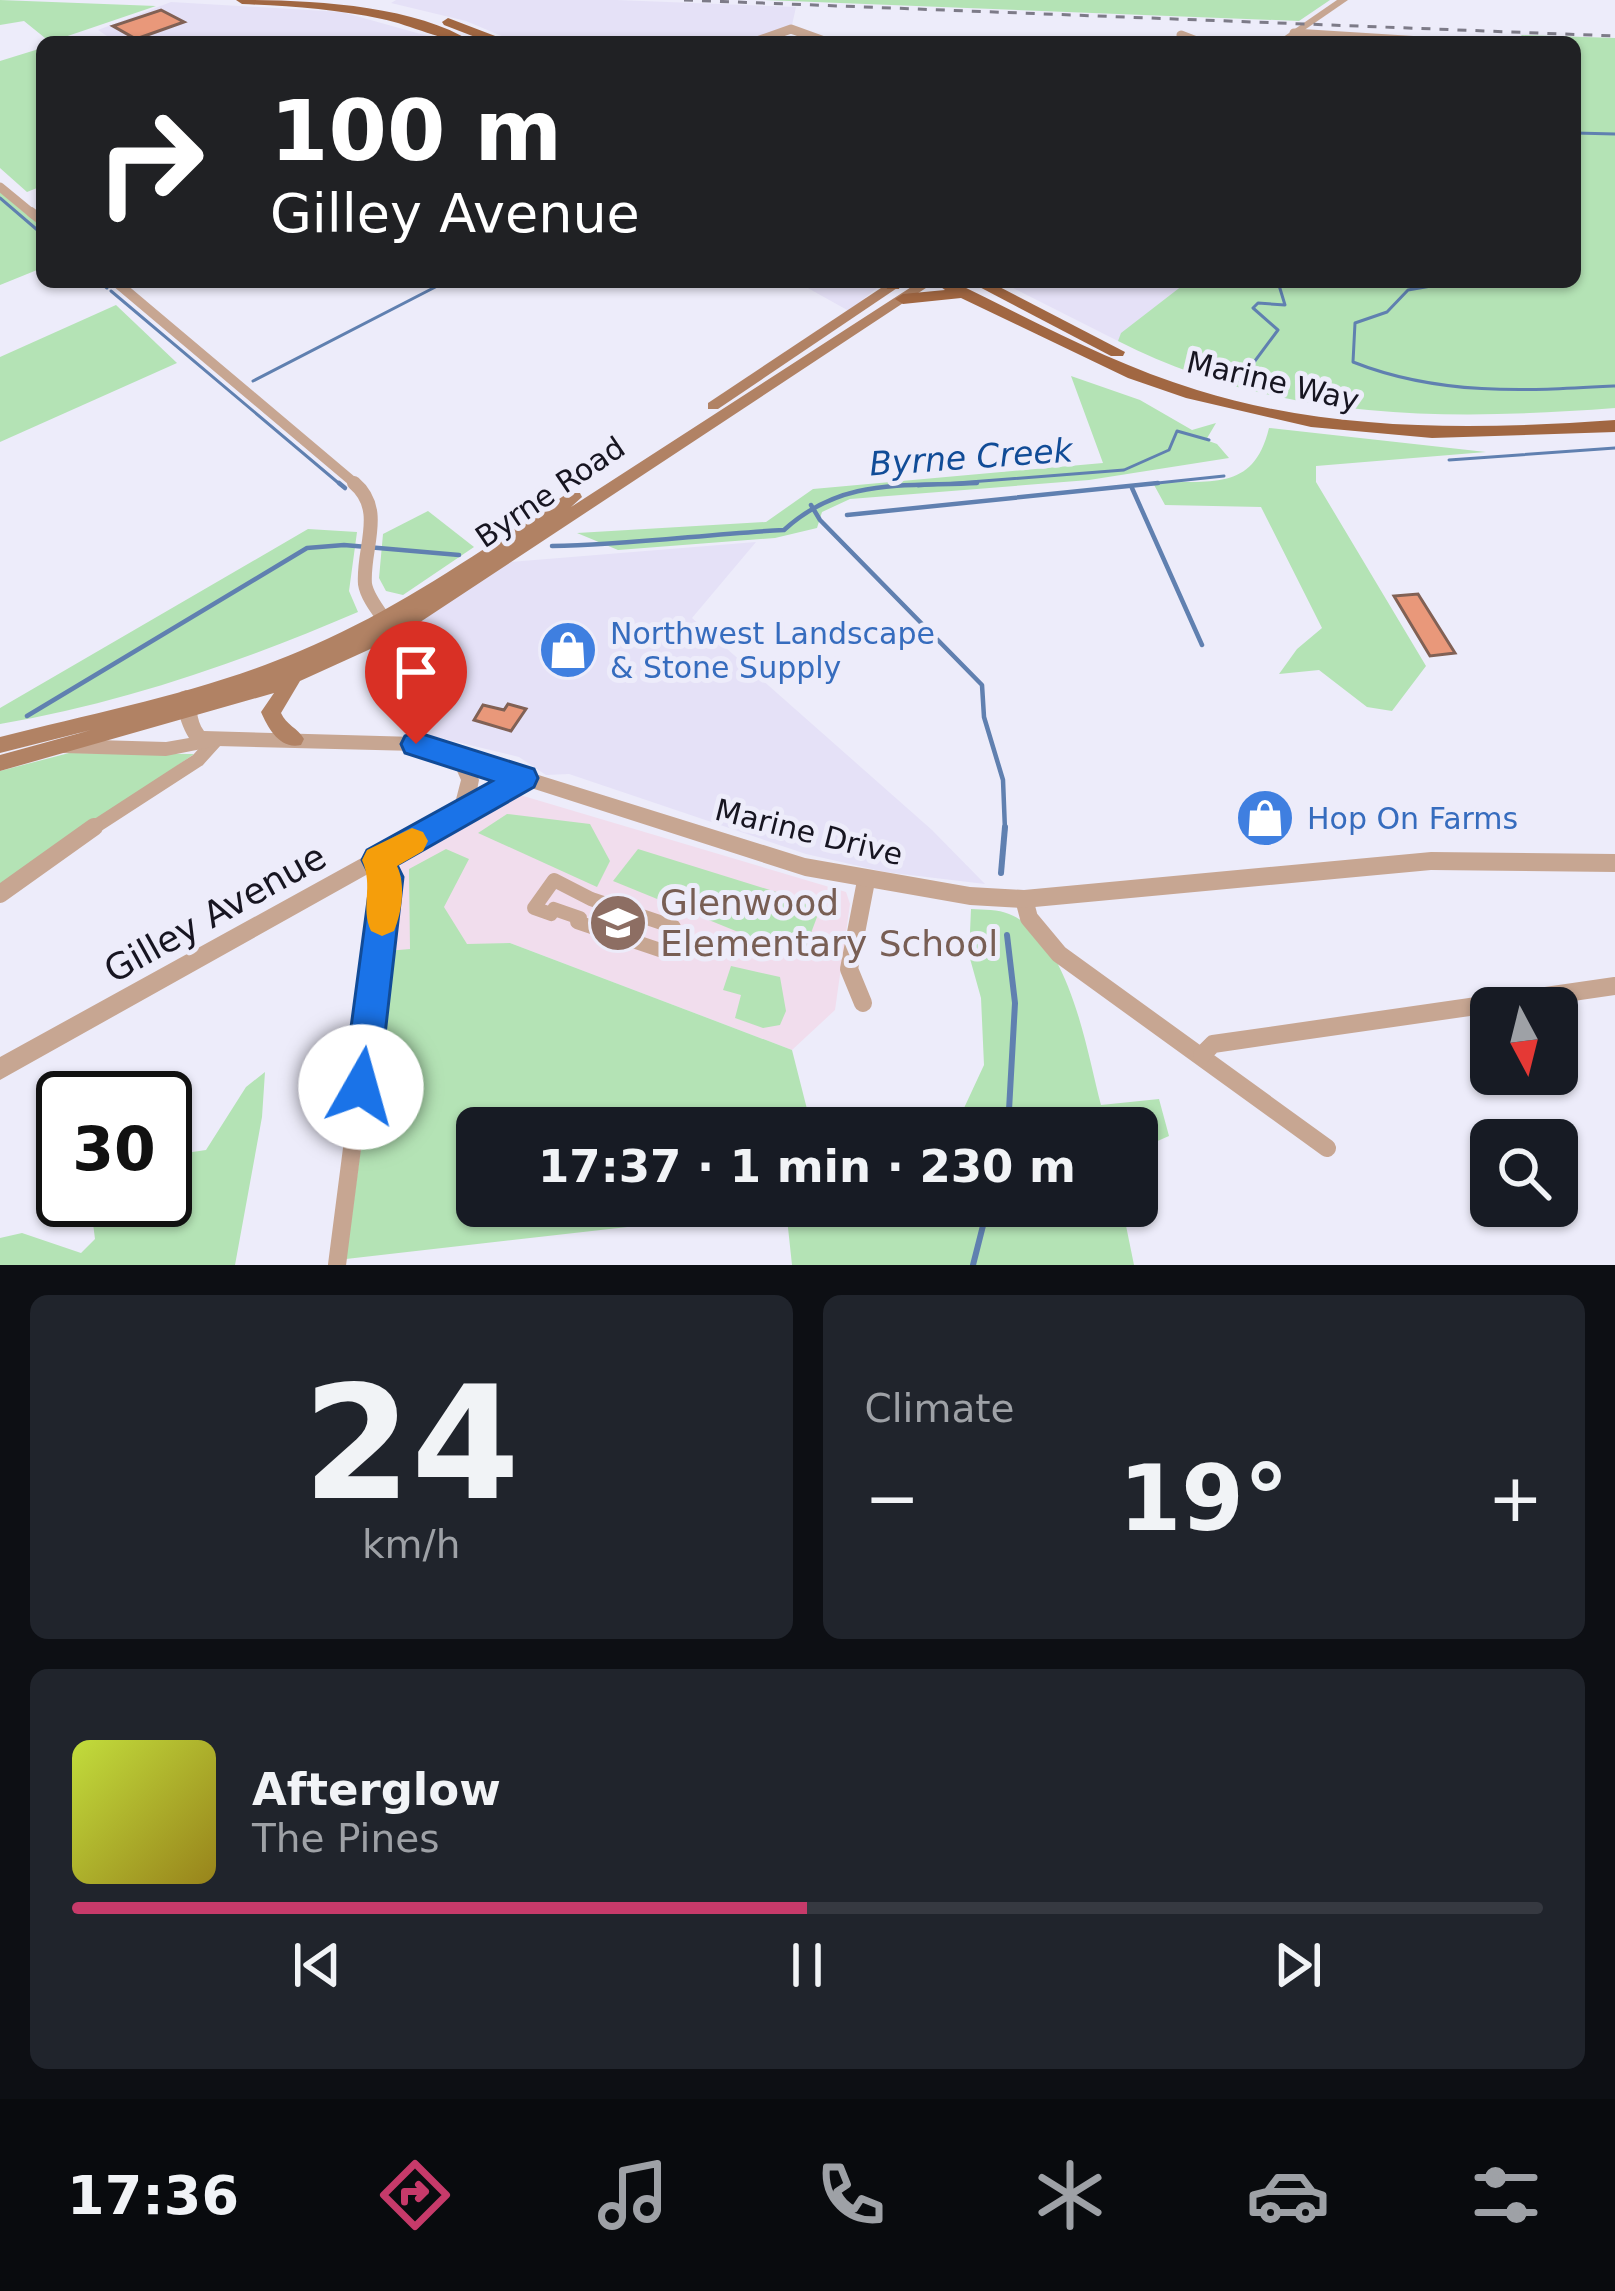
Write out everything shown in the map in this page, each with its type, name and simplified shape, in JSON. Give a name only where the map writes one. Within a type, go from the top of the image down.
[{"type":"main road","points":[[242,0],[359,10],[450,36]]},
{"type":"main road","points":[[336,0],[439,20],[483,36]]},
{"type":"main road","name":"Byrne Road","points":[[186,704],[293,680],[389,625],[895,288]]},
{"type":"main road","name":"Marine Way","points":[[972,288],[1148,366],[1237,395],[1427,423],[1615,415]]},
{"type":"main road","name":"Marine Way","points":[[972,288],[1136,374],[1301,420],[1456,435],[1615,426]]},
{"type":"main road","name":"Byrne Road","points":[[186,704],[389,625]]},
{"type":"main road","points":[[293,680],[274,701],[272,712],[277,726],[294,740]]},
{"type":"main road","points":[[0,745],[186,704]]},
{"type":"main road","points":[[0,763],[186,704]]},
{"type":"street","points":[[1290,36],[1343,0]]},
{"type":"street","points":[[771,36],[791,29],[810,36]]},
{"type":"street","points":[[1294,33],[1342,36]]},
{"type":"street","points":[[0,187],[36,216]]},
{"type":"street","points":[[123,288],[364,491],[372,507],[365,588],[389,625]]},
{"type":"street","points":[[186,704],[199,738],[216,740]]},
{"type":"street","points":[[0,894],[134,798],[197,760],[216,740]]},
{"type":"street","name":"Marine Drive","points":[[62,746],[166,749],[216,740],[387,741],[460,755],[741,849],[866,881],[1024,899],[1391,863],[1615,862]]},
{"type":"street","points":[[460,755],[470,780],[463,814]]},
{"type":"street","name":"Gilley Avenue","points":[[0,1069],[523,778]]},
{"type":"street","points":[[337,1265],[387,877],[378,860]]},
{"type":"street","points":[[554,880],[674,927],[663,951],[577,922],[580,918],[554,908],[551,914],[534,908],[554,880]]},
{"type":"street","points":[[863,1003],[849,969],[866,881]]},
{"type":"street","points":[[1024,899],[1029,918],[1059,954],[1327,1148]]},
{"type":"street","points":[[1202,1054],[1213,1044],[1615,986]]},
{"type":"shaded area","points":[[616,0],[796,7],[792,25],[764,36],[502,36],[466,21],[391,3]]},
{"type":"shaded area","points":[[171,2],[342,12],[428,36],[107,36],[98,30]]},
{"type":"shaded area","points":[[808,288],[877,288],[849,311]]},
{"type":"shaded area","points":[[1013,288],[1184,288],[1118,341]]},
{"type":"shaded area","points":[[756,542],[692,618],[932,830],[985,884],[885,872],[806,854],[569,774],[546,775],[519,757],[424,734],[461,675],[378,648],[510,562]]},
{"type":"shaded area","name":"Glenwood Elementary School","points":[[520,795],[846,892],[850,904],[835,1010],[792,1050],[510,943],[387,951],[402,858]]},
{"type":"green space","points":[[0,0],[156,6],[68,36],[43,36],[24,21],[0,25]]},
{"type":"green space","points":[[764,0],[1330,0],[1299,21]]},
{"type":"green space","points":[[1581,37],[1615,38],[1615,408],[1424,414],[1299,401],[1177,367],[1118,341],[1121,333],[1179,288],[1581,288]]},
{"type":"green space","points":[[36,50],[36,188],[27,192],[0,168],[0,61]]},
{"type":"green space","points":[[0,192],[36,222],[36,270],[0,285]]},
{"type":"green space","points":[[116,305],[177,363],[0,442],[0,357]]},
{"type":"green space","points":[[1071,376],[1140,400],[1192,430],[1216,423],[1206,440],[1217,444],[1229,458],[1089,480],[850,499],[822,512],[817,528],[775,538],[618,550],[577,533],[766,522],[813,489],[1103,463]]},
{"type":"green space","points":[[1269,428],[1486,452],[1316,466],[1316,482],[1426,666],[1392,711],[1367,707],[1319,670],[1279,674],[1297,649],[1322,628],[1261,507],[1165,505],[1153,483],[1210,481],[1240,473],[1262,449]]},
{"type":"green space","points":[[428,511],[474,547],[403,595],[386,591],[379,578],[383,534]]},
{"type":"green space","points":[[308,529],[357,532],[349,591],[358,612],[182,678],[92,705],[0,724],[0,708]]},
{"type":"green space","points":[[69,753],[194,754],[0,889],[0,771]]},
{"type":"green space","points":[[507,814],[590,824],[610,861],[597,887],[478,833]]},
{"type":"green space","points":[[446,849],[469,859],[444,907],[467,944],[510,943],[792,1050],[806,1107],[456,1107],[456,1227],[628,1227],[346,1259],[387,951],[410,949],[409,869]]},
{"type":"green space","points":[[638,849],[802,900],[817,917],[805,949],[795,955],[613,881]]},
{"type":"green space","points":[[971,909],[1009,914],[1047,946],[1072,998],[1101,1105],[1159,1099],[1169,1136],[1158,1141],[1158,1107],[964,1107],[984,1065],[981,998],[969,955]]},
{"type":"green space","points":[[731,966],[780,977],[786,1011],[780,1025],[763,1028],[735,1018],[741,995],[723,990]]},
{"type":"green space","points":[[265,1072],[262,1117],[235,1265],[0,1265],[0,1238],[22,1233],[81,1253],[95,1239],[93,1227],[192,1227],[192,1152],[206,1150],[246,1087]]},
{"type":"green space","points":[[788,1227],[1126,1227],[1134,1265],[792,1265]]},
{"type":"building","points":[[161,10],[184,22],[144,36],[131,36],[113,26]]},
{"type":"building","points":[[1418,594],[1455,653],[1430,656],[1394,596]]},
{"type":"building","points":[[508,704],[526,709],[511,731],[474,720],[483,705],[504,710]]},
{"type":"waterway","points":[[1581,133],[1615,134]]},
{"type":"waterway","points":[[0,198],[36,229]]},
{"type":"waterway","points":[[253,381],[433,288]]},
{"type":"waterway","name":"Byrne Creek","points":[[1240,381],[1278,330],[1253,308],[1258,303],[1285,305],[1280,288]]},
{"type":"waterway","points":[[1420,288],[1408,290],[1387,312],[1355,323],[1353,362],[1418,381],[1482,389],[1615,386]]},
{"type":"waterway","points":[[111,291],[342,486]]},
{"type":"waterway","name":"Byrne Creek","points":[[937,485],[1124,470],[1169,450],[1177,431],[1209,440]]},
{"type":"waterway","points":[[1449,460],[1615,448]]},
{"type":"waterway","points":[[1136,485],[1224,476]]},
{"type":"waterway","points":[[339,483],[345,488]]},
{"type":"waterway","name":"Byrne Creek","points":[[937,485],[977,483]]},
{"type":"waterway","points":[[1136,485],[1158,483]]},
{"type":"waterway","name":"Byrne Creek","points":[[813,509],[874,488],[937,485]]},
{"type":"waterway","name":"Byrne Creek","points":[[918,486],[937,485]]},
{"type":"waterway","points":[[847,515],[1136,485]]},
{"type":"waterway","points":[[1129,486],[1136,485]]},
{"type":"waterway","points":[[1132,488],[1202,645]]},
{"type":"waterway","name":"Byrne Creek","points":[[811,505],[813,509]]},
{"type":"waterway","name":"Byrne Creek","points":[[552,546],[784,530],[813,509]]},
{"type":"waterway","points":[[813,509],[982,685],[984,717],[1003,780],[1005,828]]},
{"type":"waterway","name":"Byrne Creek","points":[[27,716],[307,548],[344,545],[459,555]]},
{"type":"waterway","points":[[1001,873],[1005,828]]},
{"type":"waterway","points":[[1007,935],[1015,1003],[1009,1107]]},
{"type":"waterway","points":[[973,1265],[983,1227]]},
{"type":"railway","points":[[684,0],[1615,36]]},
{"type":"slow traffic","points":[[382,921],[387,877],[378,860],[412,841]]},
{"type":"place","name":"Northwest Landscape & Stone Supply","points":[[568,650]]},
{"type":"place","name":"Hop On Farms","points":[[1265,818]]},
{"type":"place","name":"Glenwood Elementary School","points":[[618,923]]},
{"type":"route","points":[[361,1087],[387,877],[378,860],[523,778],[416,744]]}]
